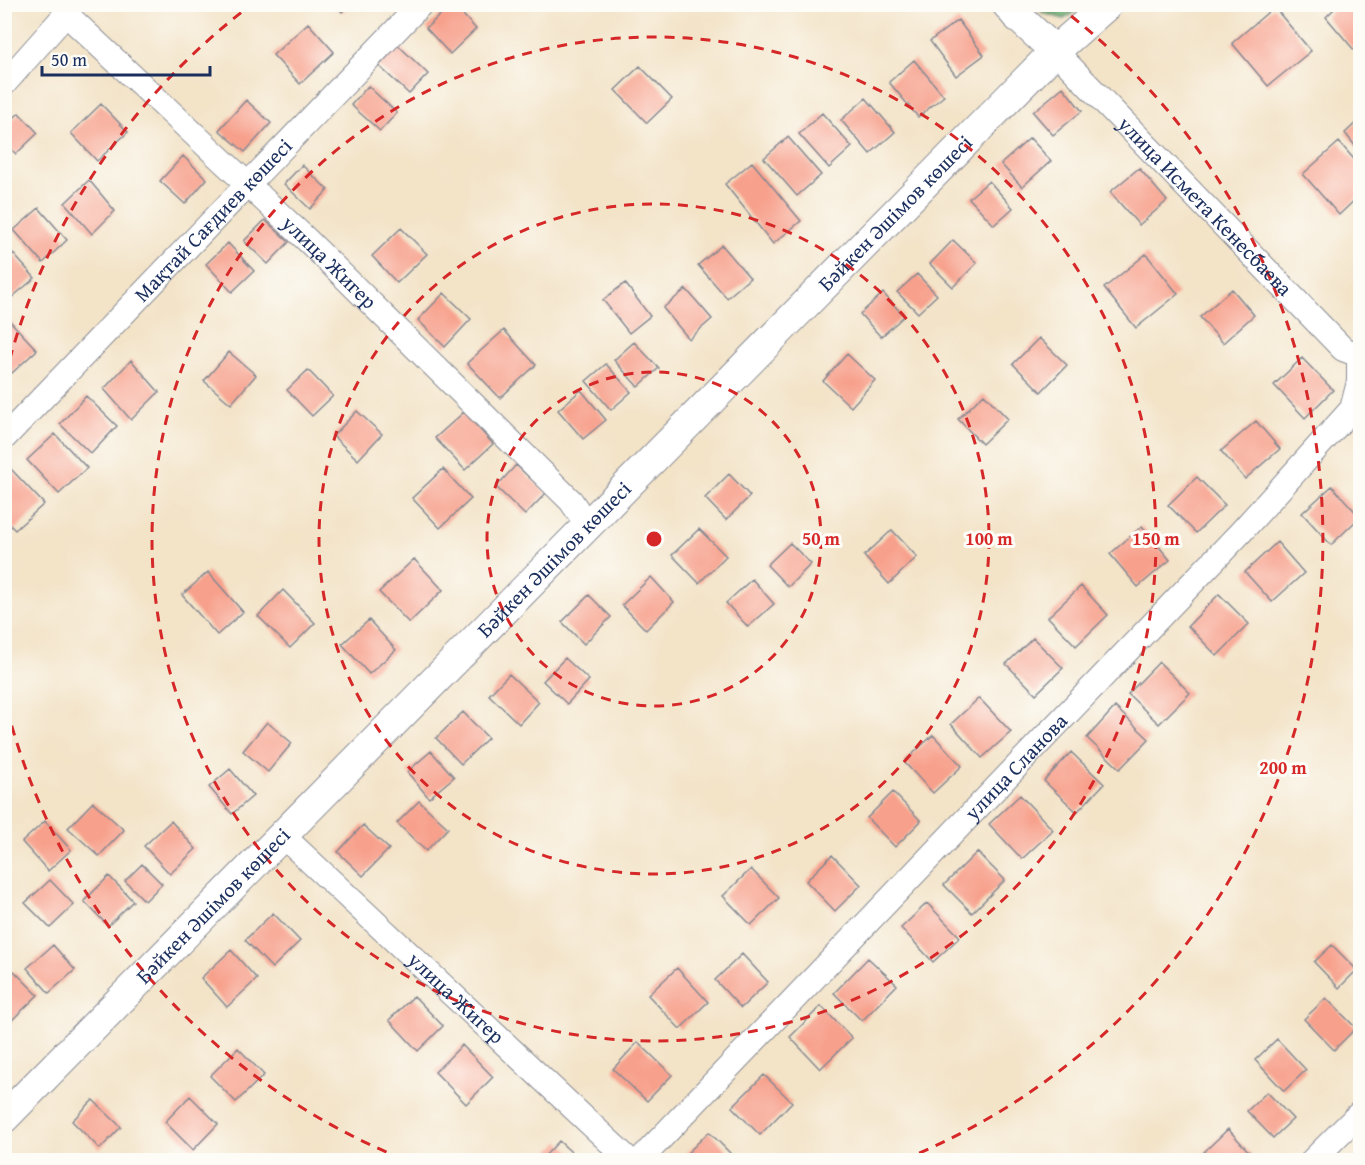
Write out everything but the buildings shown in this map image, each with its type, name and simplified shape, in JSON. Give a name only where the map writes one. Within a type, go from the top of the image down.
[{"type":"main road","points":[[1007,4],[1054,51]]},
{"type":"main road","name":"Бәйкен Әшімов көшесі","points":[[4,1118],[1054,51],[1108,4]]},
{"type":"street","name":"Мақтай Сағдиев көшесі","points":[[4,438],[421,4]]},
{"type":"street","name":"улица Жигер","points":[[67,8],[308,241],[571,501],[588,526]]},
{"type":"street","points":[[4,84],[67,8]]},
{"type":"street","name":"улица Исмета Кенесбаева","points":[[1054,51],[1343,349],[1360,355]]},
{"type":"street","name":"улица Сланова","points":[[640,1161],[1232,541],[1352,409],[1359,382],[1360,355]]},
{"type":"street","name":"улица Жигер","points":[[283,836],[629,1161]]},
{"type":"street","points":[[1313,1161],[1360,1113]]},
{"type":"green space","points":[[1036,5],[1086,5],[1064,19],[1043,13]]}]
